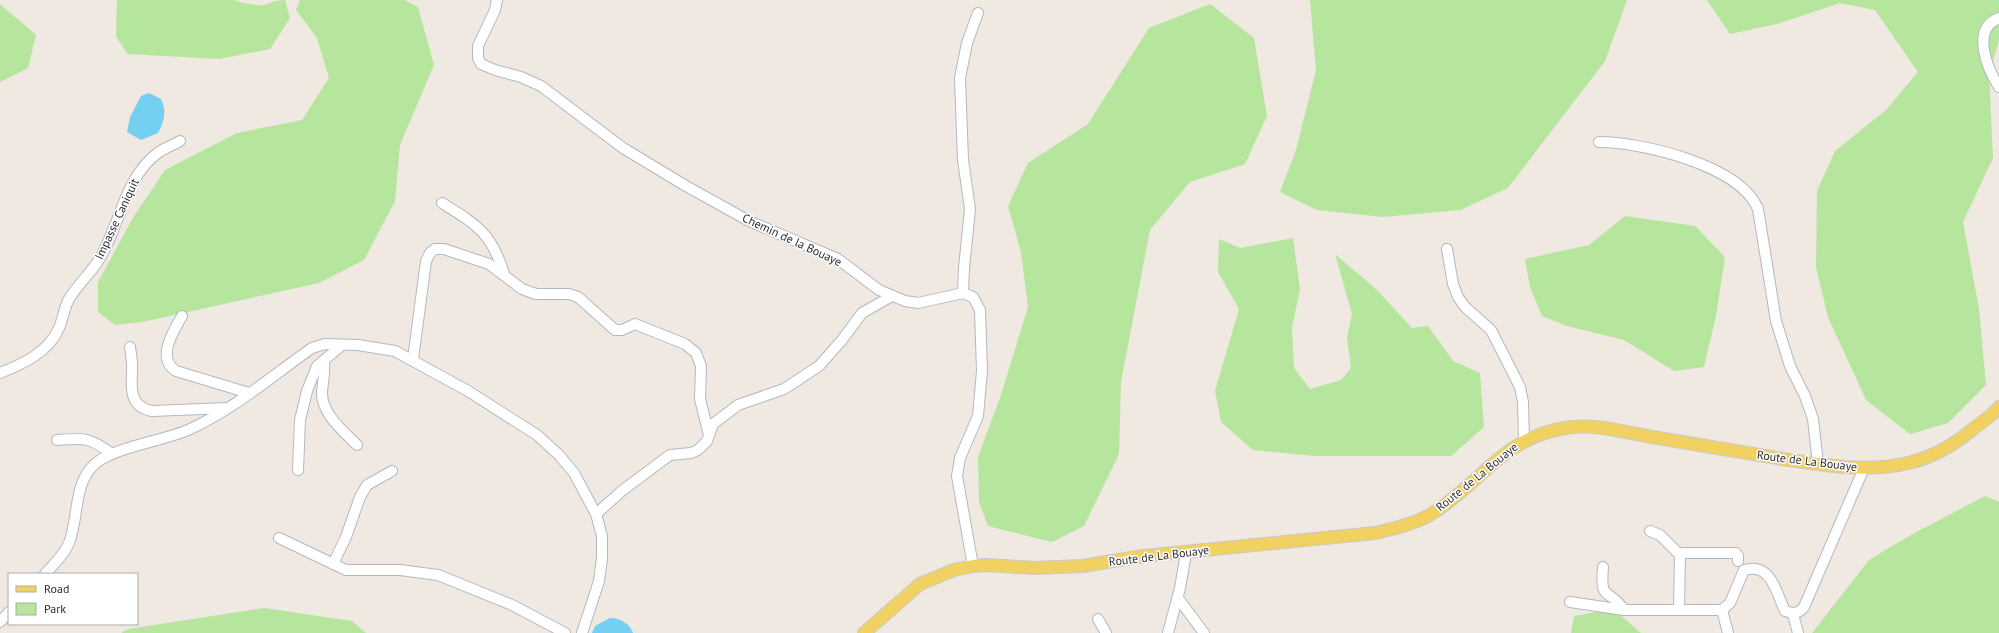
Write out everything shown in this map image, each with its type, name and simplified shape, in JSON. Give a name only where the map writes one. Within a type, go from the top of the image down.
[{"type":"main road","name":"Route de La Bouaye","points":[[864,633],[920,584],[954,570],[972,566],[1058,568],[1082,566],[1144,556],[1375,534],[1434,513],[1455,497],[1500,456],[1524,440],[1542,432],[1566,428],[1589,427],[1615,429],[1645,436],[1818,464],[1842,467],[1884,468],[1909,463],[1932,455],[1961,439],[1999,407]]},
{"type":"street","name":"Chemin de la Bouaye","points":[[497,0],[478,46],[478,58],[481,64],[521,77],[541,86],[623,148],[749,221],[838,259],[879,290],[905,301],[918,302],[963,293]]},
{"type":"street","points":[[972,566],[957,476],[960,458],[978,416],[982,371],[982,336],[980,310],[973,297],[963,293],[970,209],[963,160],[960,78],[967,43],[978,13]]},
{"type":"street","points":[[1999,18],[1986,27],[1983,39],[1989,72],[1999,87]]},
{"type":"street","name":"Impasse Caniquit","points":[[0,373],[40,352],[49,344],[59,329],[70,298],[100,258],[114,231],[133,181],[140,169],[159,152],[180,141]]},
{"type":"street","points":[[1599,142],[1613,142],[1665,152],[1697,162],[1727,176],[1754,199],[1758,208],[1776,322],[1790,366],[1805,396],[1813,419],[1818,464]]},
{"type":"street","points":[[442,203],[475,224],[487,236],[494,246],[504,274]]},
{"type":"street","points":[[413,359],[426,260],[430,253],[436,249],[444,249],[489,264],[522,288],[536,294],[569,294],[578,297],[615,330],[622,330],[635,324],[685,344],[696,353],[701,366],[700,399],[709,435]]},
{"type":"street","points":[[1447,249],[1453,284],[1458,297],[1465,307],[1491,330],[1520,387],[1523,402],[1524,440]]},
{"type":"street","points":[[596,514],[623,490],[670,455],[691,453],[698,450],[707,440],[713,424],[738,405],[784,389],[819,366],[842,340],[862,313],[892,296]]},
{"type":"street","points":[[182,316],[171,337],[166,354],[166,361],[169,367],[176,372],[249,393]]},
{"type":"street","points":[[46,573],[63,555],[69,542],[78,510],[78,498],[87,473],[95,464],[112,454],[187,430],[208,421],[312,348],[325,344],[342,346],[358,345],[395,350],[413,359],[468,391],[543,440],[570,468],[596,514],[602,536],[602,558],[596,593],[582,633]]},
{"type":"street","points":[[298,470],[300,420],[307,391],[317,366],[342,346]]},
{"type":"street","points":[[130,347],[132,372],[131,390],[133,398],[139,406],[145,410],[227,408]]},
{"type":"street","points":[[324,360],[325,376],[322,393],[324,405],[332,419],[357,445]]},
{"type":"street","points":[[57,440],[90,440],[101,445],[112,454]]},
{"type":"street","points":[[1570,602],[1624,610],[1722,610],[1730,602],[1744,570],[1760,568],[1767,573],[1785,611],[1793,614],[1799,612],[1804,606],[1864,468]]},
{"type":"street","points":[[333,564],[346,537],[360,497],[367,485],[392,471]]},
{"type":"street","points":[[1650,531],[1660,535],[1680,555],[1679,610]]},
{"type":"street","points":[[279,538],[346,570],[400,570],[438,575],[512,605],[565,633]]},
{"type":"street","points":[[1168,633],[1178,598],[1186,553]]},
{"type":"street","points":[[1680,555],[1683,553],[1736,553],[1738,556],[1738,561]]},
{"type":"street","points":[[1603,567],[1603,590],[1605,594],[1618,600],[1624,610]]},
{"type":"street","points":[[1178,598],[1204,633]]},
{"type":"street","points":[[1722,610],[1728,633]]},
{"type":"street","points":[[0,622],[8,613]]},
{"type":"street","points":[[1793,614],[1798,633]]},
{"type":"street","points":[[1098,619],[1106,633]]},
{"type":"green space","points":[[117,0],[234,0],[248,4],[263,5],[279,0],[285,0],[290,18],[270,49],[219,59],[128,54],[116,37]]},
{"type":"green space","points":[[300,0],[404,0],[418,7],[434,65],[400,145],[395,201],[364,260],[319,283],[142,322],[115,325],[98,312],[98,282],[134,216],[165,170],[237,133],[302,120],[329,78],[317,38],[296,10]]},
{"type":"green space","points":[[1310,0],[1627,0],[1605,61],[1508,188],[1460,210],[1383,217],[1317,210],[1280,192],[1296,150],[1316,70]]},
{"type":"green space","points":[[1707,0],[1999,0],[1999,40],[1989,74],[1993,158],[1963,222],[1979,309],[1986,385],[1948,423],[1910,434],[1866,400],[1828,317],[1816,267],[1817,191],[1835,151],[1886,110],[1918,72],[1875,10],[1840,3],[1777,24],[1730,34]]},
{"type":"green space","points":[[0,4],[36,35],[28,68],[0,82]]},
{"type":"green space","points":[[1210,4],[1254,38],[1267,116],[1245,164],[1190,182],[1150,230],[1121,382],[1119,454],[1084,526],[1052,542],[988,526],[979,502],[978,457],[1001,395],[1028,307],[1021,252],[1008,206],[1028,163],[1088,124],[1149,28]]},
{"type":"green space","points":[[1625,216],[1695,226],[1725,257],[1716,316],[1704,367],[1674,371],[1624,340],[1567,326],[1542,316],[1530,287],[1525,259],[1589,245]]},
{"type":"green space","points":[[1293,238],[1300,289],[1292,328],[1294,368],[1310,389],[1341,380],[1351,368],[1347,337],[1352,314],[1335,254],[1376,289],[1412,328],[1428,326],[1453,361],[1480,373],[1484,427],[1451,456],[1315,456],[1253,450],[1221,422],[1215,391],[1239,309],[1218,272],[1219,239],[1240,248]]},
{"type":"green space","points":[[1985,496],[1999,502],[1999,633],[1812,633],[1869,560],[1909,536]]},
{"type":"green space","points":[[264,608],[352,621],[366,633],[121,633],[128,629]]},
{"type":"green space","points":[[1613,609],[1641,633],[1571,633],[1574,616]]},
{"type":"water","points":[[149,93],[161,99],[164,108],[164,116],[158,133],[141,140],[127,132],[130,117],[141,96]]},
{"type":"water","points":[[610,618],[624,622],[630,627],[633,633],[592,633],[595,626]]}]
